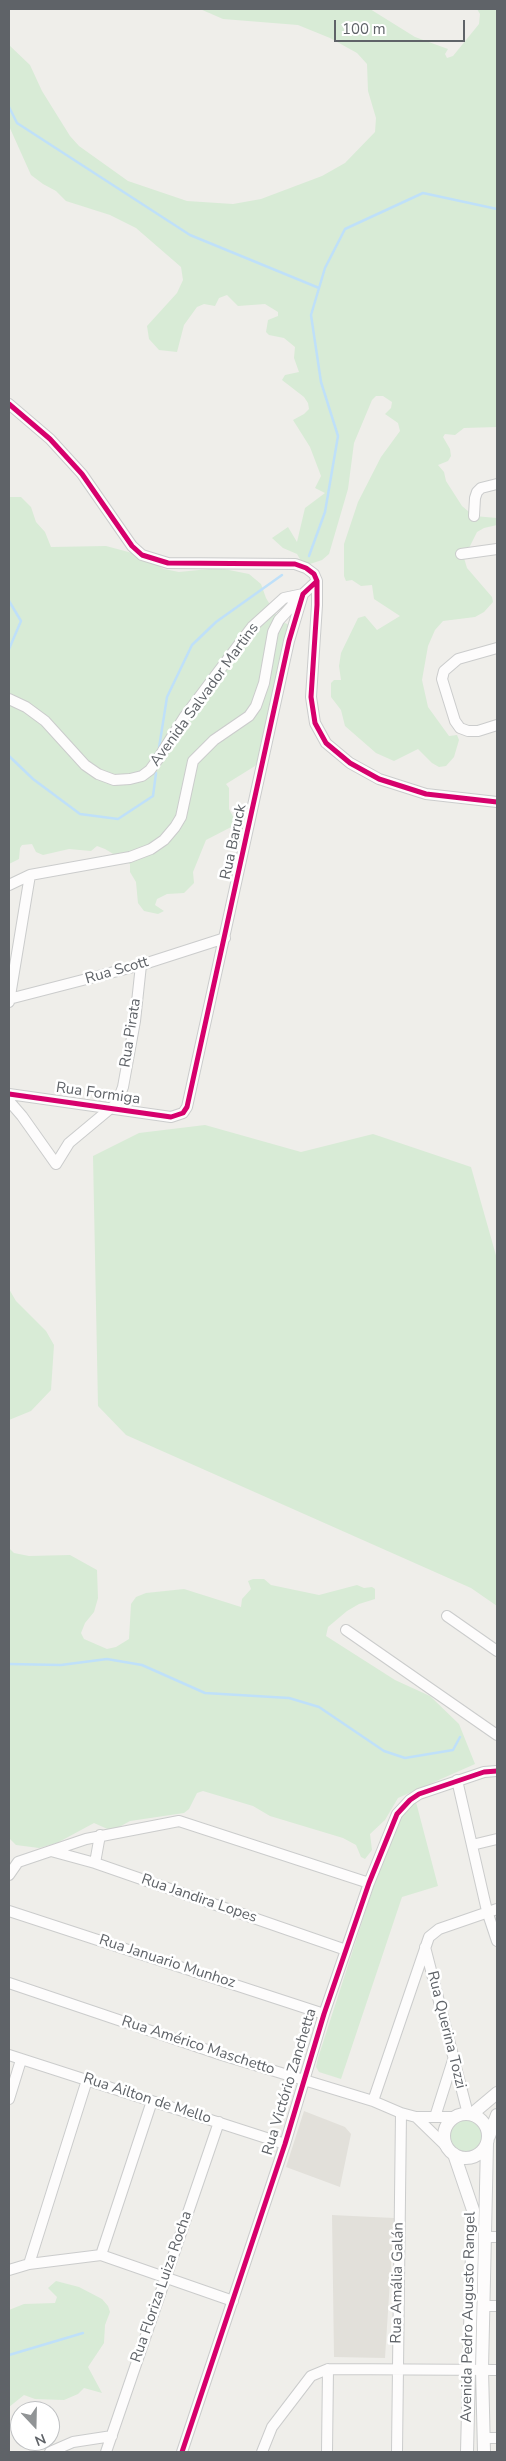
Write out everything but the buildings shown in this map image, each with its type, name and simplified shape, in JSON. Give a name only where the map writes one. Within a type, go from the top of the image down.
[{"type":"street","points":[[9,404],[50,439],[82,474],[132,546],[142,555],[168,563],[295,564],[306,568],[314,574],[317,581],[311,697],[315,723],[326,743],[350,763],[379,779],[401,788],[426,794],[497,802]]},
{"type":"street","points":[[474,516],[477,492],[481,488],[497,484]]},
{"type":"street","points":[[461,554],[497,550]]},
{"type":"street","points":[[9,886],[30,874],[130,857],[151,849],[164,840],[175,828],[181,816],[193,761],[214,740],[249,716],[256,706],[264,683],[273,632],[288,608],[317,581]]},
{"type":"street","name":"Avenida Salvador Martins","points":[[9,699],[26,707],[45,722],[85,765],[98,774],[114,780],[142,776],[150,770],[185,716],[252,628],[284,598],[303,594]]},
{"type":"street","name":"Rua Baruck","points":[[183,1112],[187,1107],[289,641],[303,594]]},
{"type":"street","points":[[497,648],[458,659],[444,671],[442,679],[455,721],[460,728],[468,732],[497,725]]},
{"type":"street","points":[[9,1000],[30,874]]},
{"type":"street","name":"Rua Scott","points":[[9,1000],[140,965],[225,938]]},
{"type":"street","name":"Rua Pirata","points":[[9,1102],[22,1116],[56,1164],[69,1143],[111,1108],[120,1098],[123,1087],[134,1021],[140,965]]},
{"type":"street","name":"Rua Formiga","points":[[9,1094],[171,1117],[183,1112]]},
{"type":"street","points":[[447,1616],[497,1652]]},
{"type":"street","points":[[346,1630],[497,1735]]},
{"type":"street","points":[[484,1772],[497,1762]]},
{"type":"street","points":[[484,1772],[497,1771]]},
{"type":"street","name":"Rua Victório Zanchetta","points":[[182,2452],[285,2144],[324,2014],[368,1883],[398,1814],[403,1807],[419,1794],[484,1772]]},
{"type":"street","points":[[457,1780],[472,1845],[492,1910],[497,1941]]},
{"type":"street","points":[[9,1875],[18,1862],[100,1835],[178,1821],[368,1883]]},
{"type":"street","points":[[94,1863],[100,1835]]},
{"type":"street","points":[[472,1845],[497,1839]]},
{"type":"street","name":"Rua Jandira Lopes","points":[[50,1851],[94,1863],[346,1950]]},
{"type":"street","name":"Rua Januario Munhoz","points":[[9,1910],[324,2014]]},
{"type":"street","points":[[373,2101],[425,1946],[433,1932],[492,1910]]},
{"type":"street","name":"Rua Querina Tozzi","points":[[425,1946],[453,2060],[470,2114]]},
{"type":"street","name":"Rua Américo Maschetto","points":[[9,1983],[222,2055],[373,2101],[401,2113],[416,2117],[447,2119],[455,2117]]},
{"type":"street","name":"Rua Ailton de Mello","points":[[9,2055],[285,2144]]},
{"type":"street","points":[[9,2099],[21,2060]]},
{"type":"street","points":[[436,2117],[453,2060]]},
{"type":"street","points":[[30,2264],[87,2080]]},
{"type":"street","points":[[451,2152],[444,2135],[446,2128],[455,2117],[470,2114],[497,2093]]},
{"type":"street","points":[[101,2255],[152,2101]]},
{"type":"street","name":"Rua Amália Galán","points":[[396,2452],[401,2113]]},
{"type":"street","points":[[416,2117],[451,2152],[460,2157],[473,2157],[479,2154],[488,2140],[486,2125],[470,2114]]},
{"type":"street","name":"Avenida Pedro Augusto Rangel","points":[[484,2452],[491,2438],[482,2370],[491,2306],[492,2171],[488,2140],[497,2115]]},
{"type":"street","name":"Rua Floriza Luiza Rocha","points":[[106,2452],[219,2122]]},
{"type":"street","name":"Avenida Pedro Augusto Rangel","points":[[451,2152],[473,2210],[467,2452]]},
{"type":"street","points":[[9,2270],[30,2264],[101,2255],[233,2301]]},
{"type":"street","points":[[327,2452],[328,2369]]},
{"type":"street","points":[[262,2452],[272,2427],[311,2376],[328,2369],[497,2370]]},
{"type":"street","points":[[50,2452],[73,2442],[112,2436]]},
{"type":"shaded area","points":[[304,2111],[345,2127],[351,2134],[340,2187],[286,2167]]},
{"type":"shaded area","points":[[332,2215],[394,2218],[385,2358],[334,2357]]},
{"type":"green space","points":[[200,9],[370,9],[415,37],[448,49],[445,54],[447,58],[453,56],[479,24],[480,14],[477,9],[497,9],[497,427],[464,428],[455,435],[445,434],[443,437],[450,449],[451,456],[448,461],[438,465],[444,472],[446,481],[462,506],[474,516],[497,518],[497,525],[477,532],[464,558],[467,568],[492,597],[493,602],[484,612],[475,617],[443,621],[435,630],[428,646],[422,680],[428,707],[449,736],[457,735],[459,740],[454,757],[446,766],[439,767],[432,763],[418,749],[394,761],[376,753],[345,726],[341,710],[331,697],[331,683],[334,680],[341,680],[339,666],[341,653],[358,618],[365,616],[377,630],[400,616],[374,599],[372,585],[361,586],[352,580],[346,581],[344,576],[344,544],[358,502],[381,457],[400,431],[398,423],[385,414],[391,408],[392,402],[383,396],[376,396],[372,400],[354,443],[348,489],[329,554],[322,560],[304,566],[297,554],[283,548],[272,538],[288,527],[297,542],[305,508],[325,493],[315,488],[321,476],[310,447],[293,420],[309,409],[308,403],[304,397],[282,380],[285,375],[299,372],[294,358],[295,347],[284,338],[269,335],[266,332],[268,320],[278,316],[278,312],[265,304],[238,306],[227,295],[219,298],[215,306],[204,304],[197,307],[184,325],[177,352],[159,350],[149,339],[147,326],[177,293],[183,280],[181,267],[136,228],[110,215],[66,201],[56,191],[31,175],[9,126],[9,45],[30,65],[42,91],[70,136],[79,146],[128,181],[187,201],[233,204],[261,199],[322,176],[345,163],[375,132],[376,118],[368,91],[367,64],[357,53],[330,38],[298,25],[223,19]]},
{"type":"green space","points":[[9,497],[21,497],[31,507],[36,522],[45,532],[51,547],[106,546],[136,554],[164,569],[179,572],[219,568],[249,574],[261,584],[266,598],[280,621],[292,626],[262,753],[255,766],[226,784],[229,788],[229,809],[237,824],[206,840],[193,872],[194,883],[184,893],[167,894],[157,899],[155,905],[164,911],[158,914],[144,911],[138,903],[136,882],[130,872],[130,864],[97,846],[91,851],[69,849],[43,855],[36,852],[32,844],[22,845],[19,859],[9,864]]},
{"type":"green space","points":[[205,1125],[301,1152],[373,1134],[471,1167],[497,1259],[497,1606],[471,1588],[126,1435],[98,1406],[93,1156],[139,1133]]},
{"type":"green space","points":[[9,1289],[16,1301],[46,1331],[54,1345],[51,1390],[31,1411],[9,1420]]},
{"type":"green space","points":[[9,1548],[14,1553],[29,1556],[70,1555],[97,1570],[98,1598],[94,1612],[85,1623],[81,1633],[84,1639],[107,1649],[116,1647],[129,1639],[131,1604],[136,1597],[146,1593],[184,1589],[241,1607],[242,1599],[251,1589],[248,1581],[253,1579],[264,1579],[271,1585],[319,1595],[357,1585],[364,1588],[372,1587],[375,1589],[375,1599],[359,1604],[347,1611],[328,1627],[326,1636],[395,1680],[430,1696],[459,1724],[475,1764],[398,1798],[385,1820],[370,1834],[372,1850],[365,1859],[361,1857],[356,1845],[343,1838],[270,1816],[253,1806],[203,1791],[197,1793],[189,1809],[184,1813],[130,1821],[112,1831],[94,1823],[57,1843],[39,1848],[16,1845],[9,1838]]},
{"type":"green space","points":[[416,1802],[438,1886],[402,1897],[341,2079],[319,2072],[316,2067],[318,2058],[384,1854],[397,1822],[405,1810]]},
{"type":"green space","points":[[467,2119],[479,2124],[484,2136],[479,2148],[467,2153],[455,2148],[450,2136],[455,2124]]},
{"type":"green space","points":[[56,2281],[79,2287],[102,2299],[108,2306],[110,2312],[105,2325],[104,2343],[88,2367],[102,2393],[84,2388],[78,2394],[64,2400],[35,2399],[24,2395],[16,2401],[10,2401],[9,2407],[9,2310],[24,2304],[55,2303],[57,2297],[48,2288]]},
{"type":"waterway","points":[[9,107],[17,123],[190,235],[319,288]]},
{"type":"waterway","points":[[309,556],[325,512],[338,436],[321,382],[311,315],[325,268],[345,229],[423,193],[497,209]]},
{"type":"waterway","points":[[159,748],[167,697],[192,645],[216,622],[282,575]]},
{"type":"waterway","points":[[9,601],[21,621],[9,649]]},
{"type":"waterway","points":[[9,756],[33,779],[80,814],[118,819],[153,796],[156,773]]},
{"type":"waterway","points":[[9,1664],[61,1665],[107,1659],[142,1665],[205,1693],[289,1698],[319,1707],[384,1751],[405,1758],[453,1750],[460,1737]]},
{"type":"waterway","points":[[9,2355],[83,2333]]},
{"type":"cycle path","points":[[9,404],[50,439],[82,474],[132,546],[142,555],[168,563],[295,564],[306,568],[314,574],[317,581],[317,605],[311,697],[315,723],[326,743],[350,763],[379,779],[426,794],[497,802]]},
{"type":"cycle path","points":[[9,1094],[171,1117],[183,1113],[187,1107],[289,641],[303,594],[317,581]]},
{"type":"cycle path","points":[[182,2452],[285,2144],[324,2014],[369,1883],[397,1814],[410,1800],[419,1794],[484,1772],[497,1771]]}]
